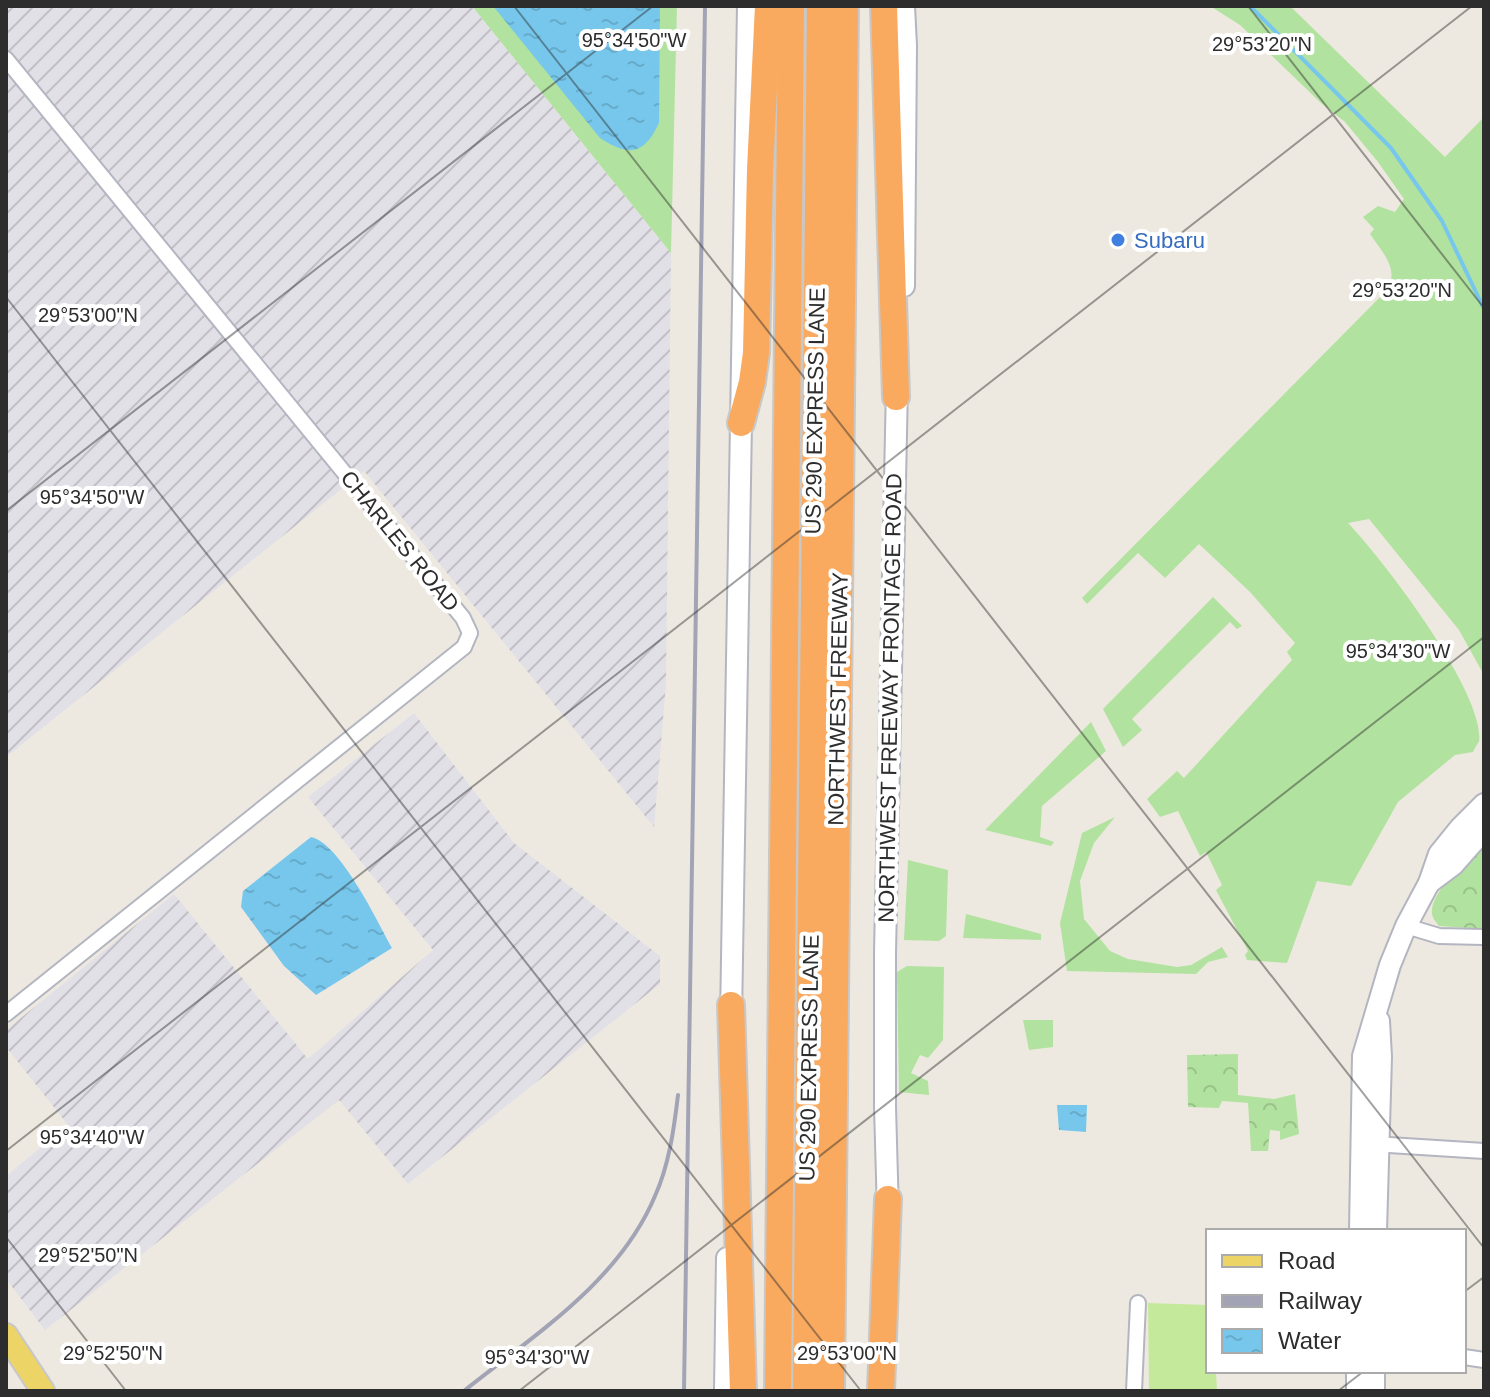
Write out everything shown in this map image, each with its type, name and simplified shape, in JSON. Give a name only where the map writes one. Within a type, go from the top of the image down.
[{"type":"highway","points":[[741,423],[756,353],[768,6]]},
{"type":"highway","points":[[778,1391],[791,6]]},
{"type":"highway","name":"US 290 EXPRESS LANE","points":[[806,1391],[820,6]]},
{"type":"highway","name":"NORTHWEST FREEWAY","points":[[831,1391],[845,6]]},
{"type":"highway","points":[[884,6],[896,397]]},
{"type":"highway","points":[[731,1005],[743,1391]]},
{"type":"highway","points":[[881,1391],[888,1199]]},
{"type":"main road","points":[[725,1391],[748,6]]},
{"type":"main road","name":"NORTHWEST FREEWAY FRONTAGE ROAD","points":[[893,1391],[885,1107],[885,953],[896,397],[904,324],[904,6]]},
{"type":"main road","points":[[1376,1229],[1363,1056],[1390,965],[1429,883],[1439,854],[1484,804]]},
{"type":"main road","points":[[1429,883],[1453,865],[1484,830]]},
{"type":"main road","points":[[1360,1229],[1370,1144]]},
{"type":"main road","points":[[6,1335],[43,1391]]},
{"type":"street","name":"CHARLES ROAD","points":[[6,59],[463,618],[470,633],[464,647],[6,1014]]},
{"type":"street","points":[[1406,926],[1439,936],[1484,937]]},
{"type":"street","points":[[1370,1144],[1484,1151]]},
{"type":"street","points":[[1134,1391],[1138,1303]]},
{"type":"shaded area","points":[[6,6],[472,6],[671,253],[666,684],[654,827],[364,471],[6,757]]},
{"type":"shaded area","points":[[414,713],[514,843],[660,956],[660,984],[408,1184],[339,1100],[45,1330],[6,1279],[6,1176],[68,1125],[6,1047],[6,1030],[174,894],[308,1059],[433,950],[308,797]]},
{"type":"green space","points":[[472,6],[677,6],[671,253]]},
{"type":"green space","points":[[1210,6],[1290,6],[1445,157],[1484,117],[1484,675],[1459,630],[1369,519],[1348,523],[1384,565],[1450,661],[1477,720],[1479,742],[1473,752],[1455,755],[1398,802],[1351,886],[1317,881],[1287,963],[1247,960],[1245,955],[1248,951],[1216,890],[1222,885],[1206,852],[1200,856],[1178,811],[1160,817],[1147,799],[1177,771],[1184,778],[1292,660],[1287,652],[1295,643],[1250,592],[1199,544],[1165,578],[1138,553],[1087,604],[1082,598],[1387,290],[1392,275],[1390,268],[1370,234],[1374,229],[1363,217],[1378,206],[1395,212],[1404,199],[1345,122],[1240,25]]},
{"type":"green space","points":[[1213,597],[1242,626],[1237,629],[1230,622],[1132,719],[1142,730],[1123,747],[1103,709]]},
{"type":"green space","points":[[1091,722],[1106,751],[1042,806],[1040,837],[1054,842],[1051,846],[985,830]]},
{"type":"green space","points":[[1115,817],[1094,843],[1080,881],[1084,919],[1110,951],[1128,959],[1177,967],[1191,965],[1222,947],[1228,957],[1208,962],[1196,974],[1067,971],[1060,923],[1082,833]]},
{"type":"green space","points":[[1484,837],[1484,929],[1439,926],[1432,914],[1434,901]]},
{"type":"green space","points":[[908,860],[948,870],[946,936],[939,941],[904,940]]},
{"type":"green space","points":[[966,914],[1041,934],[1041,940],[963,938]]},
{"type":"green space","points":[[907,966],[944,967],[943,1040],[928,1058],[920,1055],[911,1073],[928,1081],[929,1095],[899,1092],[897,972]]},
{"type":"green space","points":[[1023,1020],[1053,1020],[1053,1047],[1029,1050]]},
{"type":"green space","points":[[1238,1054],[1238,1095],[1274,1099],[1295,1094],[1299,1134],[1280,1140],[1280,1131],[1270,1130],[1268,1151],[1251,1151],[1248,1103],[1222,1101],[1219,1108],[1188,1107],[1187,1055]]},
{"type":"green space","points":[[1148,1303],[1206,1305],[1206,1373],[1216,1373],[1217,1391],[1149,1391]]},
{"type":"water","points":[[493,6],[660,6],[659,123],[648,142],[635,150],[627,150],[600,138]]},
{"type":"water","points":[[311,837],[322,842],[345,868],[392,948],[316,995],[284,966],[241,907],[243,891]]},
{"type":"water","points":[[1057,1105],[1087,1105],[1086,1132],[1059,1130]]},
{"type":"waterway","points":[[1250,6],[1391,148],[1442,221],[1484,309]]},
{"type":"railway","points":[[684,1391],[705,6]]},
{"type":"railway","points":[[464,1391],[572,1305],[620,1255],[639,1227],[660,1184],[670,1147],[678,1095]]},
{"type":"place","name":"Subaru","points":[[1118,240]]}]
